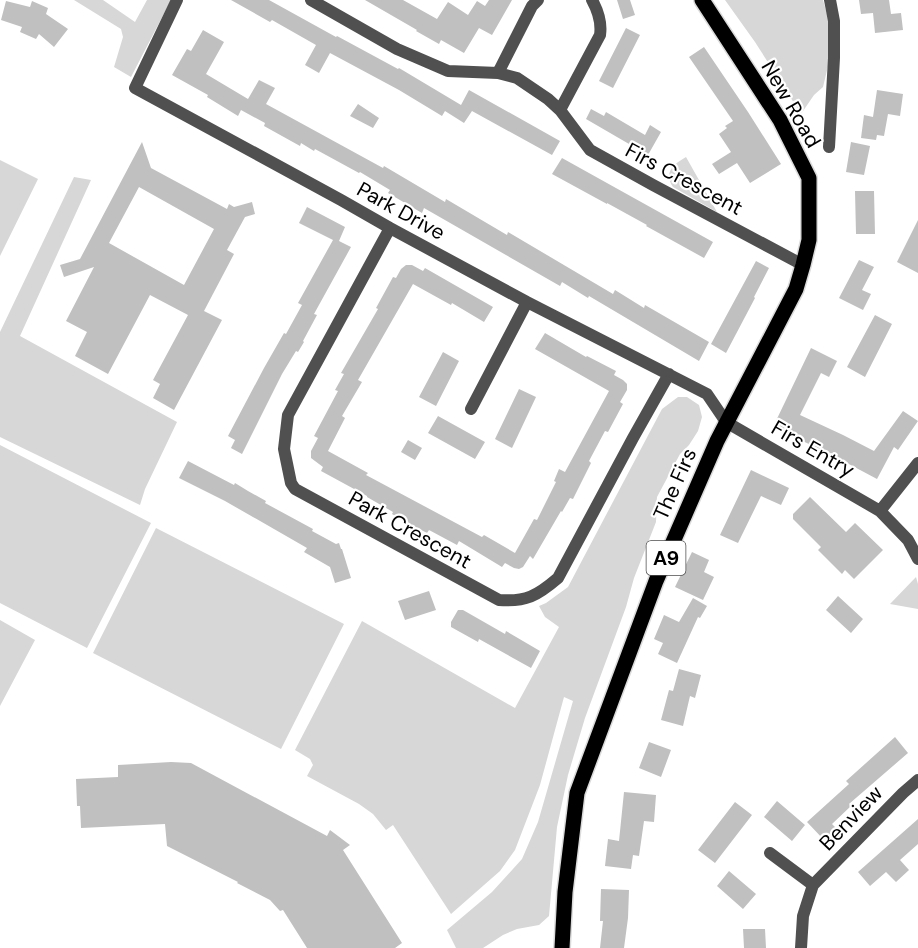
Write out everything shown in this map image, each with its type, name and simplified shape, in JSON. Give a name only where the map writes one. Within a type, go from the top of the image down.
[{"type":"main road","name":"New Road","points":[[702,0],[780,120],[809,178],[809,240]]},
{"type":"main road","name":"The Firs","points":[[562,948],[565,892],[577,794],[656,581],[726,422],[796,289],[809,240]]},
{"type":"street","name":"Park Drive","points":[[177,0],[135,88],[527,302],[707,394],[726,422]]},
{"type":"street","name":"Firs Crescent","points":[[311,0],[397,49],[448,71],[498,73],[517,78],[560,110],[590,150],[803,265]]},
{"type":"street","points":[[498,73],[532,6],[538,0]]},
{"type":"street","points":[[560,110],[600,35],[598,14],[592,0]]},
{"type":"street","points":[[829,147],[834,58],[834,21],[830,0]]},
{"type":"street","name":"Park Crescent","points":[[390,228],[288,415],[284,449],[291,483],[295,489],[498,600],[515,602],[528,598],[558,578],[669,374]]},
{"type":"street","points":[[471,409],[527,302]]},
{"type":"street","name":"Firs Entry","points":[[726,422],[880,511],[908,540],[918,559]]},
{"type":"street","points":[[880,511],[918,463]]},
{"type":"street","name":"Benview","points":[[801,948],[803,916],[813,885],[918,780]]},
{"type":"street","points":[[770,853],[813,885]]},
{"type":"shaded area","points":[[74,0],[103,0],[135,22],[147,0],[171,0],[131,77],[114,67],[123,37],[121,29]]},
{"type":"shaded area","points":[[725,0],[823,0],[831,28],[829,62],[823,87],[814,95],[801,114],[755,42]]},
{"type":"shaded area","points":[[686,157],[717,212],[673,187],[670,182],[671,169]]},
{"type":"shaded area","points":[[0,160],[38,179],[0,256]]},
{"type":"shaded area","points":[[74,177],[91,180],[20,336],[177,422],[145,489],[140,505],[0,437],[0,332]]},
{"type":"shaded area","points":[[678,397],[687,397],[699,405],[702,417],[698,431],[680,454],[657,497],[656,522],[585,718],[568,775],[557,827],[549,916],[539,925],[517,929],[483,948],[456,948],[447,930],[492,892],[522,859],[538,822],[573,701],[564,697],[540,785],[515,850],[500,871],[451,914],[393,825],[386,830],[373,814],[359,804],[307,776],[313,765],[310,759],[295,750],[362,621],[515,708],[559,627],[545,617],[539,606],[568,587],[662,409]]},
{"type":"shaded area","points":[[0,445],[151,523],[87,648],[0,603]]},
{"type":"shaded area","points":[[156,528],[344,624],[281,749],[93,653]]},
{"type":"shaded area","points":[[916,577],[918,609],[890,604]]},
{"type":"shaded area","points":[[0,620],[35,640],[0,706]]},
{"type":"building","points":[[231,0],[269,0],[399,68],[461,105],[469,90],[560,141],[552,155],[472,111],[464,123],[445,111],[442,116],[330,53],[319,73],[305,65],[316,45]]},
{"type":"building","points":[[365,0],[403,0],[437,19],[448,2],[468,15],[477,1],[485,6],[489,0],[512,0],[492,35],[479,28],[464,53],[441,40],[439,44]]},
{"type":"building","points":[[617,0],[630,0],[635,15],[623,19]]},
{"type":"building","points":[[859,0],[889,0],[891,14],[901,13],[903,30],[875,33],[873,13],[861,14]]},
{"type":"building","points":[[6,1],[30,7],[32,1],[48,8],[46,14],[68,29],[54,47],[39,34],[36,39],[20,32],[22,27],[1,20]]},
{"type":"building","points":[[626,28],[640,35],[613,88],[599,81]]},
{"type":"building","points":[[203,30],[224,42],[206,74],[248,99],[259,80],[275,88],[266,104],[383,168],[384,166],[445,202],[446,199],[507,235],[508,232],[613,294],[615,290],[644,308],[645,305],[709,342],[699,361],[589,296],[588,298],[562,282],[560,286],[424,208],[422,213],[388,193],[390,190],[360,172],[315,149],[314,151],[301,143],[300,146],[241,110],[238,116],[207,97],[208,95],[172,75],[187,49],[191,51]]},
{"type":"building","points":[[704,47],[781,164],[750,183],[737,163],[719,174],[712,164],[731,152],[719,134],[733,121],[689,57]]},
{"type":"building","points":[[877,90],[903,94],[900,116],[888,114],[884,136],[877,135],[876,140],[861,138],[864,115],[873,117]]},
{"type":"building","points":[[358,104],[379,118],[373,128],[350,116]]},
{"type":"building","points":[[591,109],[604,116],[606,112],[645,135],[650,125],[661,132],[648,155],[586,119]]},
{"type":"building","points":[[142,142],[151,168],[227,209],[229,204],[234,207],[252,202],[255,214],[245,217],[227,250],[234,254],[204,311],[222,320],[174,410],[153,398],[160,384],[153,380],[188,315],[150,295],[108,374],[75,356],[87,332],[66,321],[94,267],[64,277],[60,265],[80,259]],"holes":[[[139,187],[214,229],[184,285],[109,243]]]},
{"type":"building","points":[[851,142],[870,146],[864,175],[846,172]]},
{"type":"building","points":[[562,158],[713,242],[704,258],[552,174]]},
{"type":"building","points":[[855,191],[874,191],[875,234],[856,234]]},
{"type":"building","points":[[307,207],[345,227],[339,241],[351,247],[314,314],[317,315],[304,342],[282,374],[242,454],[231,448],[235,440],[228,436],[264,368],[302,305],[298,303],[333,240],[299,223]]},
{"type":"building","points":[[918,220],[918,273],[897,262]]},
{"type":"building","points":[[859,260],[874,267],[862,290],[871,294],[863,310],[839,298]]},
{"type":"building","points":[[756,261],[769,268],[726,353],[711,344]]},
{"type":"building","points":[[406,265],[412,265],[423,271],[425,268],[493,307],[484,322],[413,284],[358,380],[362,382],[342,416],[345,418],[328,451],[368,473],[366,475],[515,553],[534,519],[537,520],[556,482],[554,481],[559,469],[565,472],[609,391],[535,349],[545,333],[586,357],[616,371],[614,375],[627,384],[627,390],[620,402],[623,404],[589,461],[591,463],[573,499],[570,498],[561,511],[533,559],[530,556],[519,569],[505,563],[502,567],[459,541],[457,545],[429,530],[427,533],[402,520],[367,496],[321,471],[323,467],[311,458],[311,451],[318,438],[314,436],[338,391],[335,390],[344,374],[341,373],[378,309],[376,308],[393,277],[396,278]]},
{"type":"building","points":[[875,315],[892,324],[865,377],[847,367]]},
{"type":"building","points":[[811,348],[837,361],[829,377],[821,373],[800,415],[874,451],[903,411],[918,421],[898,450],[894,447],[877,479],[773,427]]},
{"type":"building","points":[[443,352],[459,361],[436,406],[419,397]]},
{"type":"building","points":[[519,389],[536,397],[512,448],[495,439]]},
{"type":"building","points":[[438,416],[485,442],[475,459],[428,433]]},
{"type":"building","points":[[408,440],[422,448],[415,460],[401,452]]},
{"type":"building","points":[[188,461],[234,485],[235,483],[266,501],[265,503],[313,529],[312,531],[336,544],[339,543],[351,578],[335,583],[330,567],[304,552],[307,548],[225,501],[179,478]]},
{"type":"building","points":[[751,470],[789,488],[781,505],[761,496],[738,543],[720,535]]},
{"type":"building","points":[[810,497],[846,532],[855,523],[883,550],[854,579],[845,570],[842,574],[818,550],[821,547],[793,519],[793,514]]},
{"type":"building","points":[[692,552],[709,560],[704,572],[714,577],[703,600],[675,587]]},
{"type":"building","points":[[429,591],[436,610],[405,620],[398,601]]},
{"type":"building","points":[[838,596],[863,619],[851,633],[826,610]]},
{"type":"building","points":[[693,598],[707,606],[700,618],[698,617],[677,663],[658,654],[663,643],[654,639],[664,615],[679,622]]},
{"type":"building","points":[[458,610],[463,610],[505,634],[506,631],[540,651],[531,668],[479,639],[478,642],[451,627],[451,622]]},
{"type":"building","points":[[679,669],[701,675],[695,698],[690,696],[683,726],[661,720],[669,690],[673,691]]},
{"type":"building","points":[[895,737],[908,753],[849,804],[851,806],[832,824],[837,829],[824,840],[807,822],[849,784],[846,781]]},
{"type":"building","points":[[649,742],[671,750],[661,777],[639,768]]},
{"type":"building","points":[[191,763],[327,836],[330,830],[350,845],[343,850],[402,943],[395,948],[307,948],[283,910],[280,911],[270,900],[167,846],[165,824],[81,828],[76,779],[118,777],[118,765]]},
{"type":"building","points":[[624,792],[656,795],[654,822],[644,821],[639,856],[633,855],[631,869],[605,866],[608,839],[619,841]]},
{"type":"building","points":[[777,801],[805,825],[792,841],[764,817]]},
{"type":"building","points":[[735,802],[752,815],[715,863],[698,850]]},
{"type":"building","points":[[918,819],[918,844],[900,860],[909,870],[896,882],[886,872],[870,886],[858,872]]},
{"type":"building","points":[[729,871],[756,894],[743,909],[717,886]]},
{"type":"building","points":[[601,889],[629,890],[624,948],[600,948],[603,921],[600,921]]},
{"type":"building","points":[[743,929],[765,929],[766,948],[744,948]]}]
